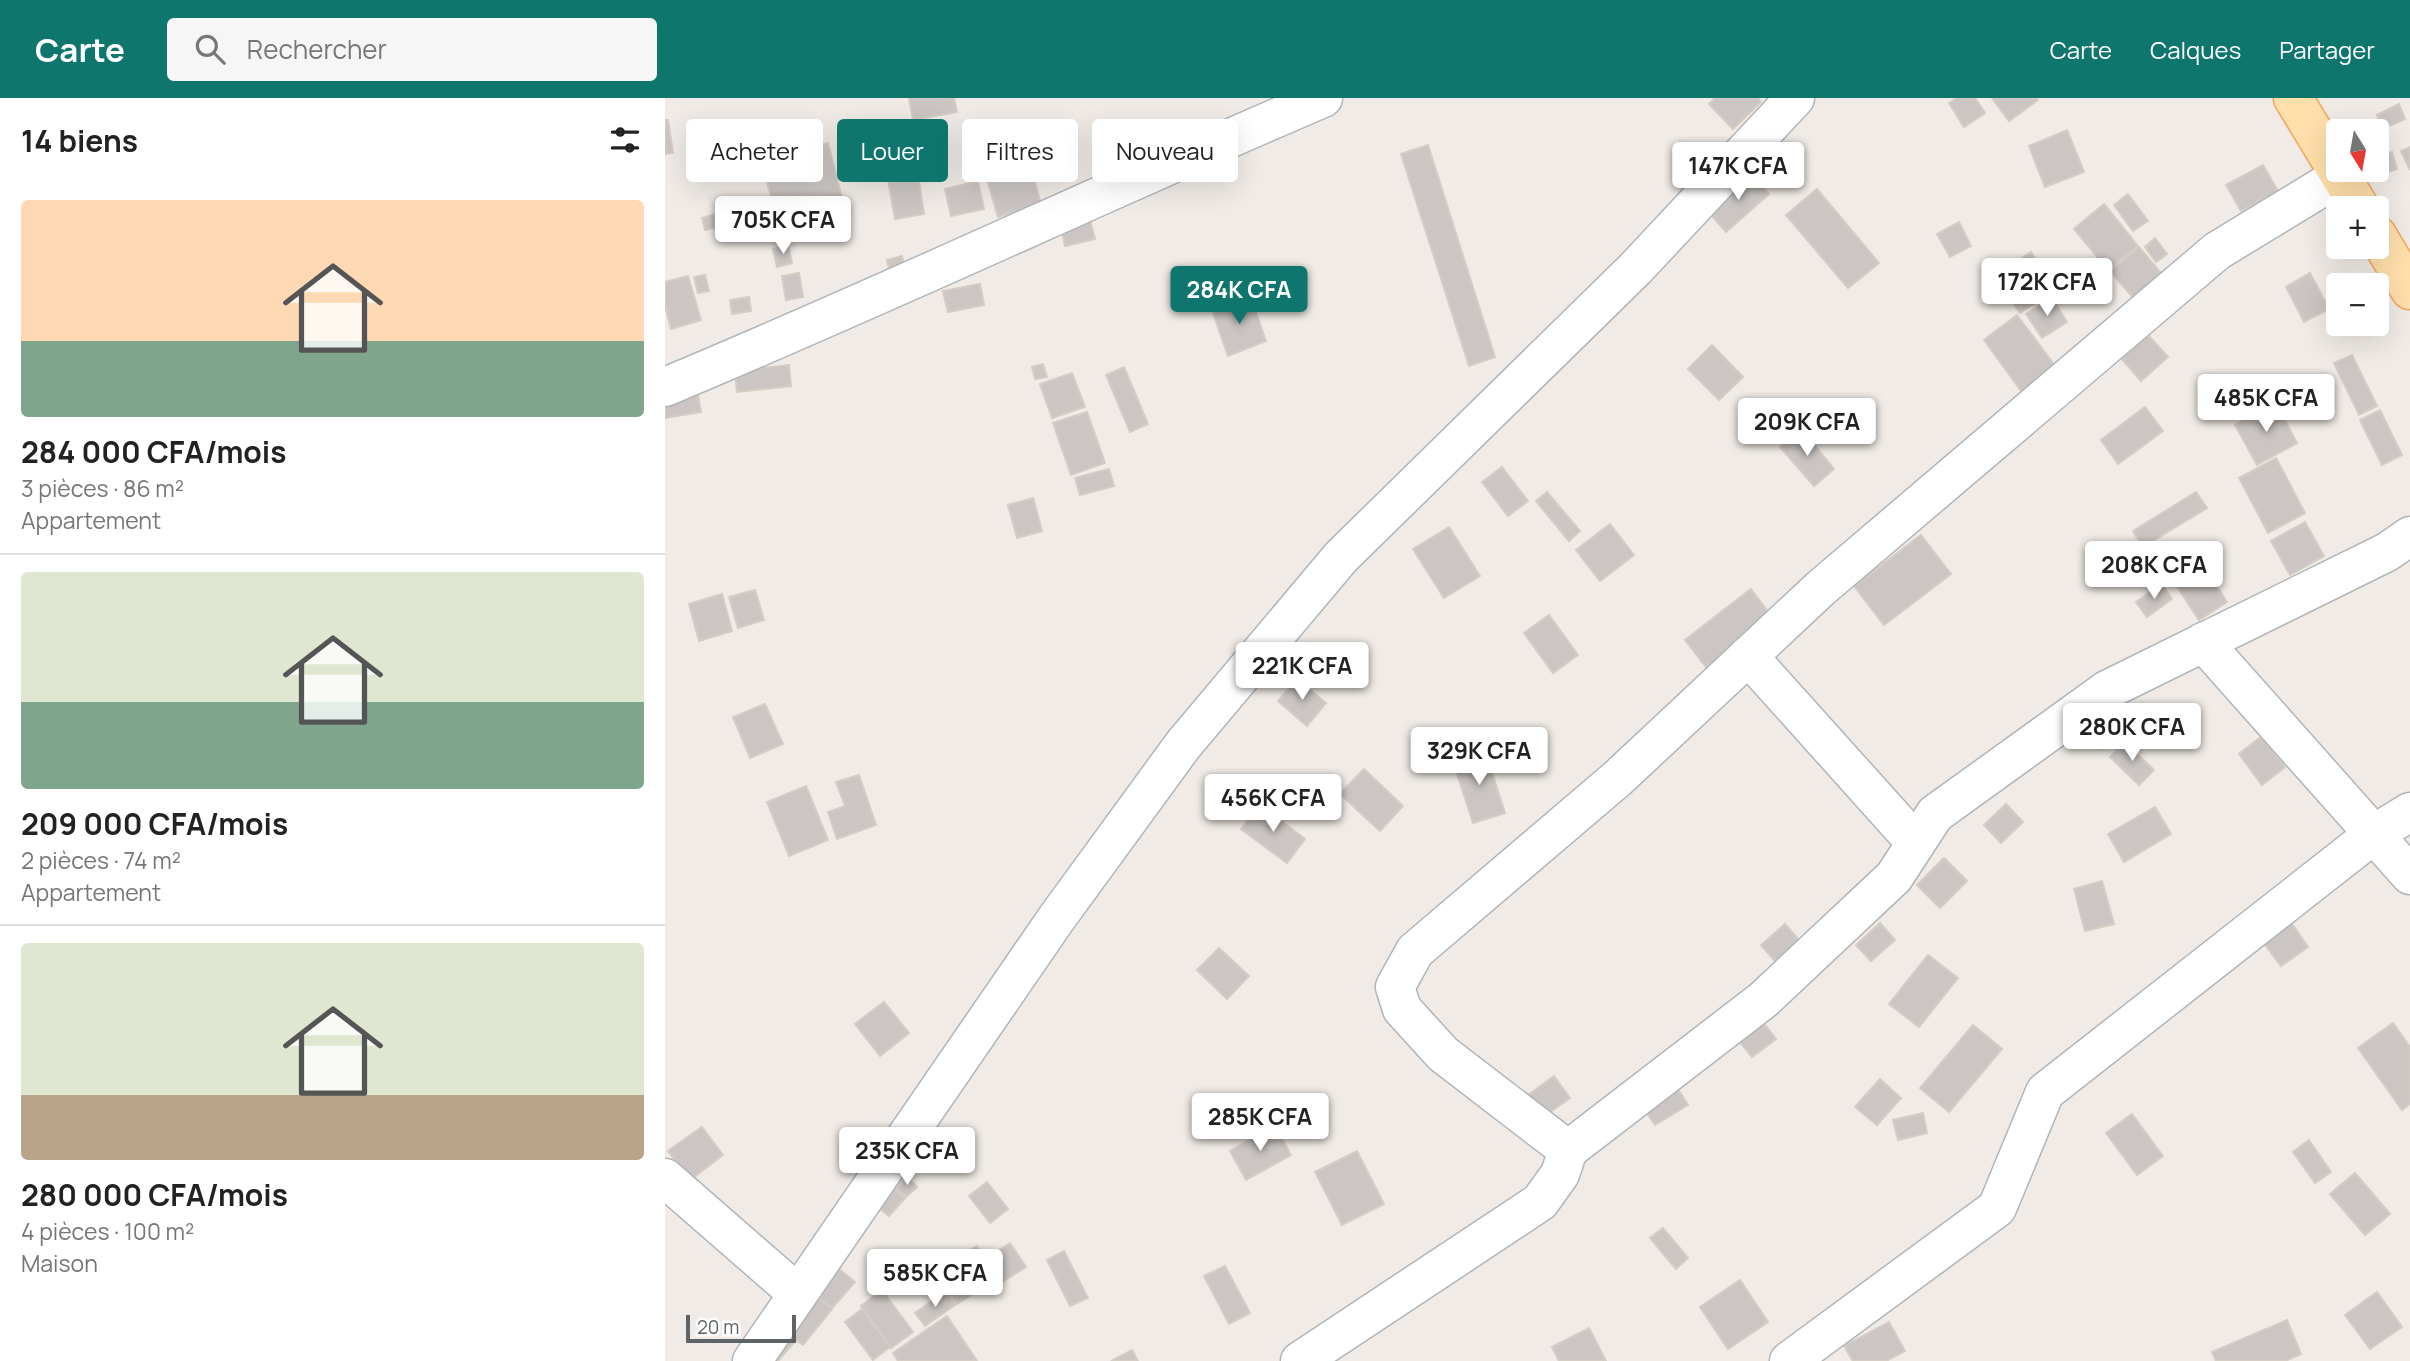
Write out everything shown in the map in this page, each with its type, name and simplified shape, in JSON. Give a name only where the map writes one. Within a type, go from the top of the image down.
[{"type":"main road","points":[[2293,98],[2326,153]]},
{"type":"main road","points":[[2389,255],[2410,290]]},
{"type":"street","points":[[665,387],[805,329],[1079,203],[1323,98]]},
{"type":"street","points":[[752,1361],[1056,919],[1183,745],[1341,558],[1636,268],[1795,98]]},
{"type":"street","points":[[1568,1150],[1444,1054],[1402,1009],[1395,987],[1415,951],[1618,778],[1821,587],[2217,251],[2330,182]]},
{"type":"street","points":[[1300,1361],[1540,1202],[1560,1174],[1568,1150],[1763,1000],[1894,877],[1935,814],[2107,690],[2387,552],[2410,537]]},
{"type":"street","points":[[2203,642],[2410,875]]},
{"type":"street","points":[[1748,656],[1916,843]]},
{"type":"street","points":[[1789,1361],[1997,1208],[2045,1092],[2374,834],[2410,812]]},
{"type":"street","points":[[665,1178],[798,1294]]},
{"type":"building","points":[[909,98],[954,98],[957,112],[913,119]]},
{"type":"building","points":[[1715,98],[1758,98],[1761,102],[1733,129],[1709,104]]},
{"type":"building","points":[[1957,98],[1975,98],[1985,113],[1964,127],[1949,103]]},
{"type":"building","points":[[1992,98],[2036,98],[2038,100],[2009,121]]},
{"type":"building","points":[[2399,104],[2405,119],[2389,126],[2389,119],[2379,119],[2377,115]]},
{"type":"building","points":[[665,120],[668,120],[673,153],[665,154]]},
{"type":"building","points":[[2067,130],[2084,172],[2045,187],[2029,146]]},
{"type":"building","points":[[828,143],[843,202],[777,218],[767,182],[823,182],[823,144]]},
{"type":"building","points":[[1428,145],[1495,357],[1469,366],[1401,154]]},
{"type":"building","points":[[2410,147],[2410,170],[2401,151]]},
{"type":"building","points":[[2392,152],[2397,169],[2389,172],[2389,153]]},
{"type":"building","points":[[2263,165],[2278,191],[2241,211],[2226,185]]},
{"type":"building","points":[[1750,173],[1769,194],[1726,232],[1707,210]]},
{"type":"building","points":[[888,182],[919,182],[924,214],[895,219]]},
{"type":"building","points":[[978,182],[984,209],[951,216],[945,189]]},
{"type":"building","points":[[988,182],[1035,182],[1041,204],[998,217]]},
{"type":"building","points":[[1817,189],[1879,263],[1848,288],[1786,215]]},
{"type":"building","points":[[2128,194],[2148,221],[2133,231],[2114,205]]},
{"type":"building","points":[[2104,204],[2138,246],[2108,270],[2074,229]]},
{"type":"building","points":[[721,212],[725,225],[705,230],[702,218]]},
{"type":"building","points":[[1090,220],[1095,239],[1065,246],[1061,227]]},
{"type":"building","points":[[1959,222],[1971,246],[1950,257],[1937,234]]},
{"type":"building","points":[[2155,238],[2167,254],[2156,262],[2145,247]]},
{"type":"building","points":[[788,245],[792,263],[777,267],[773,249]]},
{"type":"building","points":[[2139,247],[2165,278],[2137,302],[2110,271]]},
{"type":"building","points":[[2031,252],[2056,289],[2020,313],[1995,276]]},
{"type":"building","points":[[902,256],[905,270],[890,274],[887,260]]},
{"type":"building","points":[[799,273],[803,297],[786,300],[782,276]]},
{"type":"building","points":[[2310,273],[2326,303],[2326,311],[2304,322],[2286,287]]},
{"type":"building","points":[[705,275],[709,291],[698,293],[694,277]]},
{"type":"building","points":[[688,276],[701,320],[671,329],[665,306],[665,282]]},
{"type":"building","points":[[980,284],[984,305],[948,312],[943,291]]},
{"type":"building","points":[[1250,296],[1266,341],[1228,356],[1212,310]]},
{"type":"building","points":[[749,297],[751,311],[732,314],[730,300]]},
{"type":"building","points":[[2052,298],[2067,322],[2042,338],[2026,314]]},
{"type":"building","points":[[2017,315],[2056,367],[2022,392],[1984,340]]},
{"type":"building","points":[[2148,335],[2168,357],[2141,381],[2121,358]]},
{"type":"building","points":[[1712,345],[1743,377],[1719,400],[1688,369]]},
{"type":"building","points":[[2352,355],[2377,406],[2359,415],[2334,363]]},
{"type":"building","points":[[1043,364],[1047,377],[1035,379],[1032,367]]},
{"type":"building","points":[[789,365],[791,386],[737,392],[735,371]]},
{"type":"building","points":[[1124,367],[1148,424],[1130,432],[1106,375]]},
{"type":"building","points":[[1072,373],[1085,407],[1052,418],[1040,384]]},
{"type":"building","points":[[698,395],[701,412],[665,418],[665,401]]},
{"type":"building","points":[[2276,403],[2297,443],[2257,465],[2235,425]]},
{"type":"building","points":[[2145,407],[2163,431],[2118,464],[2101,440]]},
{"type":"building","points":[[2380,410],[2402,455],[2382,465],[2360,420]]},
{"type":"building","points":[[1087,412],[1105,463],[1071,475],[1053,423]]},
{"type":"building","points":[[1801,429],[1834,469],[1814,486],[1780,447]]},
{"type":"building","points":[[2276,458],[2305,513],[2268,533],[2239,478]]},
{"type":"building","points":[[1502,467],[1528,501],[1508,516],[1482,482]]},
{"type":"building","points":[[1109,469],[1114,486],[1080,495],[1075,478]]},
{"type":"building","points":[[1547,492],[1580,531],[1569,541],[1536,501]]},
{"type":"building","points":[[2196,492],[2207,508],[2143,547],[2133,531]]},
{"type":"building","points":[[1033,498],[1042,531],[1017,538],[1008,505]]},
{"type":"building","points":[[2305,522],[2324,556],[2290,575],[2271,541]]},
{"type":"building","points":[[1610,524],[1634,555],[1600,581],[1576,550]]},
{"type":"building","points":[[1449,527],[1480,576],[1444,598],[1413,549]]},
{"type":"building","points":[[1921,535],[1951,574],[1884,625],[1854,586]]},
{"type":"building","points":[[2204,567],[2227,602],[2199,620],[2176,585]]},
{"type":"building","points":[[2162,584],[2172,599],[2147,617],[2136,602]]},
{"type":"building","points":[[1751,589],[1772,617],[1706,667],[1685,640]]},
{"type":"building","points":[[755,590],[764,620],[738,628],[729,597]]},
{"type":"building","points":[[722,594],[732,631],[699,641],[689,604]]},
{"type":"building","points":[[1549,615],[1578,655],[1553,673],[1524,633]]},
{"type":"building","points":[[1297,679],[1326,703],[1307,726],[1278,701]]},
{"type":"building","points":[[765,704],[783,744],[750,758],[733,717]]},
{"type":"building","points":[[2117,705],[2125,716],[2114,724],[2106,713]]},
{"type":"building","points":[[2100,713],[2118,736],[2102,749],[2083,725]]},
{"type":"building","points":[[2261,737],[2285,767],[2262,785],[2239,754]]},
{"type":"building","points":[[2125,742],[2154,770],[2139,785],[2110,757]]},
{"type":"building","points":[[1485,751],[1505,813],[1473,823],[1453,761]]},
{"type":"building","points":[[1364,769],[1403,806],[1380,831],[1340,794]]},
{"type":"building","points":[[859,775],[876,825],[837,839],[828,812],[845,806],[836,782]]},
{"type":"building","points":[[806,786],[828,840],[789,856],[767,802]]},
{"type":"building","points":[[2006,804],[2023,822],[2001,843],[1984,825]]},
{"type":"building","points":[[1260,805],[1305,839],[1287,863],[1241,829]]},
{"type":"building","points":[[2155,807],[2171,834],[2124,862],[2108,834]]},
{"type":"building","points":[[1944,858],[1967,881],[1940,908],[1917,885]]},
{"type":"building","points":[[2102,881],[2114,924],[2085,931],[2074,889]]},
{"type":"building","points":[[2288,918],[2308,947],[2281,966],[2260,938]]},
{"type":"building","points":[[1880,923],[1895,940],[1871,961],[1856,945]]},
{"type":"building","points":[[1785,924],[1804,946],[1780,967],[1761,945]]},
{"type":"building","points":[[1219,948],[1249,976],[1227,999],[1197,970]]},
{"type":"building","points":[[1928,955],[1958,978],[1919,1027],[1889,1004]]},
{"type":"building","points":[[884,1002],[909,1033],[880,1056],[855,1024]]},
{"type":"building","points":[[1756,1013],[1776,1039],[1752,1057],[1732,1032]]},
{"type":"building","points":[[2393,1023],[2410,1047],[2410,1104],[2402,1110],[2358,1048]]},
{"type":"building","points":[[1973,1025],[2002,1049],[1949,1112],[1920,1088]]},
{"type":"building","points":[[1554,1076],[1570,1098],[1539,1120],[1523,1099]]},
{"type":"building","points":[[1880,1079],[1901,1098],[1877,1125],[1855,1107]]},
{"type":"building","points":[[1672,1080],[1688,1105],[1655,1125],[1639,1101]]},
{"type":"building","points":[[1923,1113],[1927,1133],[1898,1140],[1893,1120]]},
{"type":"building","points":[[2132,1114],[2163,1156],[2137,1175],[2106,1133]]},
{"type":"building","points":[[1275,1126],[1291,1155],[1246,1180],[1230,1151]]},
{"type":"building","points":[[702,1127],[723,1155],[690,1180],[668,1151]]},
{"type":"building","points":[[2309,1140],[2331,1172],[2315,1183],[2293,1152]]},
{"type":"building","points":[[1357,1151],[1384,1204],[1342,1225],[1315,1172]]},
{"type":"building","points":[[2355,1173],[2390,1214],[2365,1235],[2330,1194]]},
{"type":"building","points":[[907,1177],[917,1187],[906,1197],[896,1188]]},
{"type":"building","points":[[987,1182],[1008,1209],[990,1223],[969,1196]]},
{"type":"building","points":[[894,1188],[905,1198],[889,1216],[878,1207]]},
{"type":"building","points":[[1663,1228],[1688,1258],[1676,1269],[1650,1238]]},
{"type":"building","points":[[1010,1243],[1026,1267],[991,1289],[967,1252],[977,1246],[985,1259]]},
{"type":"building","points":[[962,1251],[985,1286],[957,1304],[934,1269]]},
{"type":"building","points":[[1064,1251],[1088,1298],[1070,1306],[1047,1260]]},
{"type":"building","points":[[832,1263],[855,1282],[832,1308],[810,1290]]},
{"type":"building","points":[[1225,1266],[1250,1313],[1229,1324],[1204,1276]]},
{"type":"building","points":[[1740,1280],[1768,1322],[1728,1349],[1700,1307]]},
{"type":"building","points":[[882,1290],[913,1332],[891,1348],[861,1306]]},
{"type":"building","points":[[946,1291],[955,1305],[925,1326],[915,1313]]},
{"type":"building","points":[[2377,1292],[2402,1327],[2370,1349],[2345,1315]]},
{"type":"building","points":[[815,1295],[832,1309],[803,1345],[796,1340],[778,1361],[773,1361]]},
{"type":"building","points":[[862,1309],[890,1347],[873,1360],[845,1322]]},
{"type":"building","points":[[947,1316],[977,1361],[898,1361],[893,1353]]},
{"type":"building","points":[[2287,1320],[2301,1354],[2285,1361],[2216,1361],[2212,1352]]},
{"type":"building","points":[[1889,1322],[1905,1351],[1886,1361],[1853,1361],[1844,1346]]},
{"type":"building","points":[[1589,1328],[1606,1361],[1559,1361],[1552,1347]]},
{"type":"building","points":[[1132,1350],[1138,1361],[1111,1361]]}]
